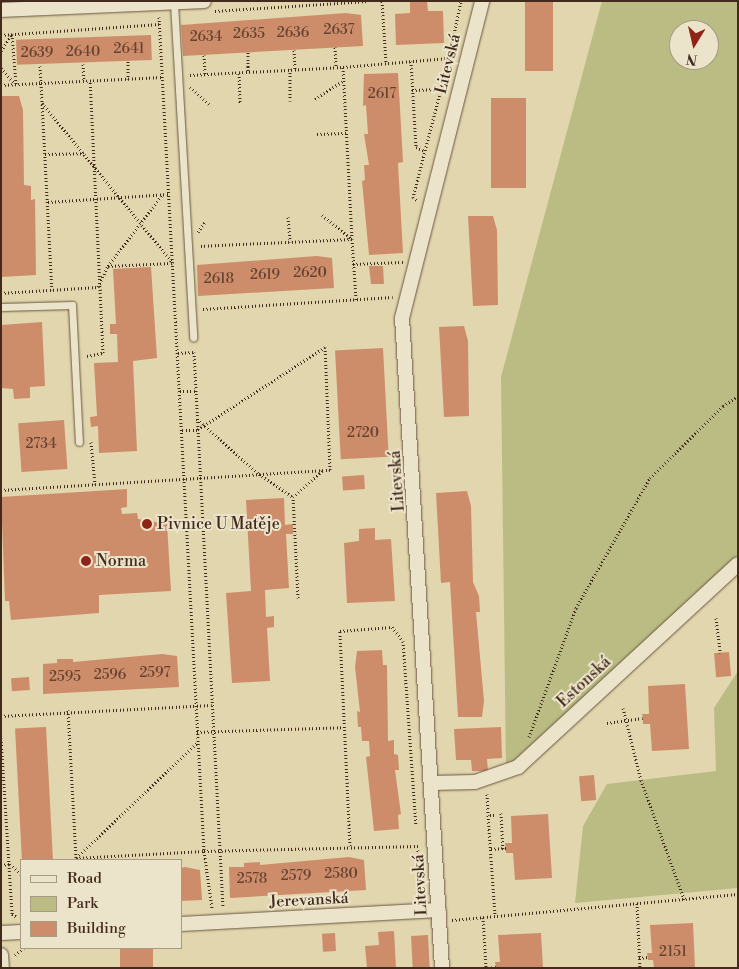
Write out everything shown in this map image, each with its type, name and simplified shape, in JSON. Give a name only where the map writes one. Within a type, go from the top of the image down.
[{"type":"street","name":"Litevská","points":[[442,968],[436,846],[402,318],[482,1]]},
{"type":"street","points":[[1,10],[204,6]]},
{"type":"street","name":"Estonská","points":[[432,783],[486,778],[518,767],[738,564]]},
{"type":"street","name":"Jerevanská","points":[[182,924],[439,916]]},
{"type":"street","points":[[1,933],[20,932]]},
{"type":"street","points":[[1,955],[2,968]]},
{"type":"lane","points":[[175,8],[193,337]]},
{"type":"lane","points":[[1,307],[72,305],[79,442]]},
{"type":"path","points":[[204,6],[368,1]]},
{"type":"path","points":[[382,1],[386,63]]},
{"type":"path","points":[[422,204],[414,197],[449,58],[461,1]]},
{"type":"path","points":[[1,35],[160,24],[175,8]]},
{"type":"path","points":[[160,24],[181,430],[198,704],[197,732],[204,851],[219,922]]},
{"type":"path","points":[[1,51],[12,34]]},
{"type":"path","points":[[12,34],[16,84]]},
{"type":"path","points":[[335,48],[336,67]]},
{"type":"path","points":[[294,50],[295,69]]},
{"type":"path","points":[[248,52],[248,72]]},
{"type":"path","points":[[204,55],[205,74]]},
{"type":"path","points":[[1,85],[343,67],[449,58]]},
{"type":"path","points":[[128,61],[128,79]]},
{"type":"path","points":[[411,61],[416,147],[425,151]]},
{"type":"path","points":[[83,64],[84,81]]},
{"type":"path","points":[[40,66],[52,290]]},
{"type":"path","points":[[343,67],[356,300]]},
{"type":"path","points":[[1,68],[16,84]]},
{"type":"path","points":[[290,70],[290,101]]},
{"type":"path","points":[[239,73],[240,104]]},
{"type":"path","points":[[178,76],[210,106]]},
{"type":"path","points":[[315,99],[344,80]]},
{"type":"path","points":[[87,362],[86,354],[103,353],[98,287],[90,81]]},
{"type":"path","points":[[412,90],[441,89]]},
{"type":"path","points":[[42,103],[173,263]]},
{"type":"path","points":[[317,134],[346,133]]},
{"type":"path","points":[[45,154],[84,152]]},
{"type":"path","points":[[48,202],[169,194]]},
{"type":"path","points":[[98,287],[108,266],[162,195]]},
{"type":"path","points":[[322,215],[352,239]]},
{"type":"path","points":[[288,217],[290,242]]},
{"type":"path","points":[[188,247],[206,222]]},
{"type":"path","points":[[188,247],[352,239]]},
{"type":"path","points":[[353,264],[408,262],[406,270]]},
{"type":"path","points":[[108,266],[173,263]]},
{"type":"path","points":[[1,293],[98,287]]},
{"type":"path","points":[[204,309],[400,297]]},
{"type":"path","points":[[1,490],[330,470],[325,348],[198,430],[181,430]]},
{"type":"path","points":[[178,353],[194,352],[199,478],[220,852],[219,922]]},
{"type":"path","points":[[180,392],[196,391]]},
{"type":"path","points":[[528,739],[576,608],[650,478],[723,406],[738,396]]},
{"type":"path","points":[[197,419],[259,474],[293,497]]},
{"type":"path","points":[[91,437],[95,484]]},
{"type":"path","points":[[293,497],[322,471]]},
{"type":"path","points":[[293,497],[298,598]]},
{"type":"path","points":[[716,618],[720,653]]},
{"type":"path","points":[[350,846],[340,630],[392,627],[403,640],[418,846],[419,892]]},
{"type":"path","points":[[1,716],[68,710],[212,705]]},
{"type":"path","points":[[623,708],[641,780],[684,899]]},
{"type":"path","points":[[68,710],[75,859]]},
{"type":"path","points":[[607,723],[643,718]]},
{"type":"path","points":[[197,732],[344,727]]},
{"type":"path","points":[[1,738],[12,914],[20,918]]},
{"type":"path","points":[[75,859],[198,742]]},
{"type":"path","points":[[486,778],[495,916]]},
{"type":"path","points":[[490,849],[504,848],[501,813]]},
{"type":"path","points":[[488,815],[494,814]]},
{"type":"path","points":[[75,859],[204,851],[220,852],[350,846],[436,846]]},
{"type":"path","points":[[1,865],[10,864],[20,873]]},
{"type":"path","points":[[439,916],[483,917],[738,894]]},
{"type":"path","points":[[637,903],[640,968]]},
{"type":"path","points":[[483,917],[487,968],[496,967]]},
{"type":"path","points":[[639,958],[648,956]]},
{"type":"green space","points":[[602,1],[738,1],[738,555],[506,768],[501,377]]},
{"type":"green space","points":[[738,671],[738,888],[575,903],[583,826],[607,784],[716,771],[714,708]]},
{"type":"building","points":[[410,1],[427,1],[428,11],[443,11],[444,43],[396,45],[395,14],[410,13]]},
{"type":"building","points":[[525,1],[553,1],[553,71],[525,71]]},
{"type":"building","points":[[346,13],[361,15],[363,46],[183,56],[181,25]]},
{"type":"building","points":[[151,35],[152,60],[17,65],[16,40]]},
{"type":"building","points":[[398,73],[403,162],[398,163],[403,253],[369,255],[362,181],[365,180],[364,165],[369,165],[364,134],[368,134],[366,105],[363,106],[364,74]]},
{"type":"building","points":[[1,96],[19,96],[23,110],[24,185],[31,186],[31,200],[35,199],[36,275],[1,277]]},
{"type":"building","points":[[491,98],[526,98],[526,188],[491,188]]},
{"type":"building","points":[[468,216],[493,216],[497,230],[498,305],[473,306]]},
{"type":"building","points":[[317,256],[332,258],[334,288],[198,296],[197,265]]},
{"type":"building","points":[[369,266],[383,266],[384,284],[371,284]]},
{"type":"building","points":[[151,267],[157,358],[133,361],[137,451],[99,453],[98,426],[91,427],[90,417],[97,416],[94,363],[118,362],[117,334],[110,334],[110,324],[116,324],[113,269]]},
{"type":"building","points":[[42,322],[45,386],[30,387],[30,398],[14,399],[13,389],[1,388],[1,325]]},
{"type":"building","points":[[464,326],[468,341],[469,416],[444,417],[439,327]]},
{"type":"building","points":[[383,348],[389,457],[341,459],[335,351]]},
{"type":"building","points":[[64,420],[67,469],[22,472],[18,423]]},
{"type":"building","points":[[364,475],[365,489],[343,491],[342,477]]},
{"type":"building","name":"Norma","points":[[127,489],[127,507],[121,508],[122,514],[137,513],[138,519],[167,524],[171,591],[99,595],[99,613],[11,620],[9,601],[5,601],[1,497]]},
{"type":"building","points":[[467,491],[471,506],[473,582],[479,596],[480,612],[476,612],[484,701],[482,717],[458,717],[450,582],[441,583],[436,493]]},
{"type":"building","points":[[284,498],[285,525],[293,524],[293,534],[286,534],[289,588],[265,590],[266,617],[274,616],[274,627],[267,628],[270,681],[232,683],[226,593],[251,591],[246,500]]},
{"type":"building","points":[[375,528],[375,540],[391,539],[395,601],[347,603],[344,543],[359,541],[359,529]]},
{"type":"building","points":[[382,650],[383,665],[387,665],[388,741],[394,740],[394,754],[398,755],[399,770],[395,770],[401,814],[398,815],[399,829],[374,831],[366,757],[370,756],[369,741],[362,741],[361,727],[358,727],[357,711],[360,712],[355,667],[357,651]]},
{"type":"building","points":[[729,652],[731,676],[716,677],[714,653]]},
{"type":"building","points":[[162,654],[177,656],[179,687],[43,694],[43,664],[57,663],[57,659],[73,659],[73,662]]},
{"type":"building","points":[[29,677],[30,690],[12,691],[11,678]]},
{"type":"building","points":[[685,684],[689,749],[652,751],[650,724],[643,724],[642,714],[649,714],[648,686]]},
{"type":"building","points":[[46,727],[53,859],[22,859],[15,729]]},
{"type":"building","points":[[501,727],[502,758],[487,759],[488,771],[472,771],[471,760],[456,760],[454,729]]},
{"type":"building","points":[[594,775],[596,800],[581,801],[579,776]]},
{"type":"building","points":[[548,814],[552,878],[515,880],[513,853],[506,853],[505,843],[512,843],[511,816]]},
{"type":"building","points":[[349,857],[364,860],[366,890],[230,898],[229,867],[244,867],[244,863],[260,862],[260,865]]},
{"type":"building","points":[[182,868],[200,870],[202,900],[182,901]]},
{"type":"building","points":[[693,923],[695,968],[654,968],[653,960],[648,960],[647,953],[652,953],[650,925]]},
{"type":"building","points":[[394,931],[396,968],[367,968],[365,946],[379,945],[378,932]]},
{"type":"building","points":[[335,933],[336,951],[323,952],[322,934]]},
{"type":"building","points":[[541,933],[543,968],[496,968],[495,962],[500,962],[498,935]]},
{"type":"building","points":[[428,935],[430,968],[413,968],[411,936]]},
{"type":"building","points":[[120,949],[153,949],[153,968],[120,968]]},
{"type":"place","name":"Pivnice U Matěje","points":[[147,524]]},
{"type":"place","name":"Norma","points":[[86,561]]}]
